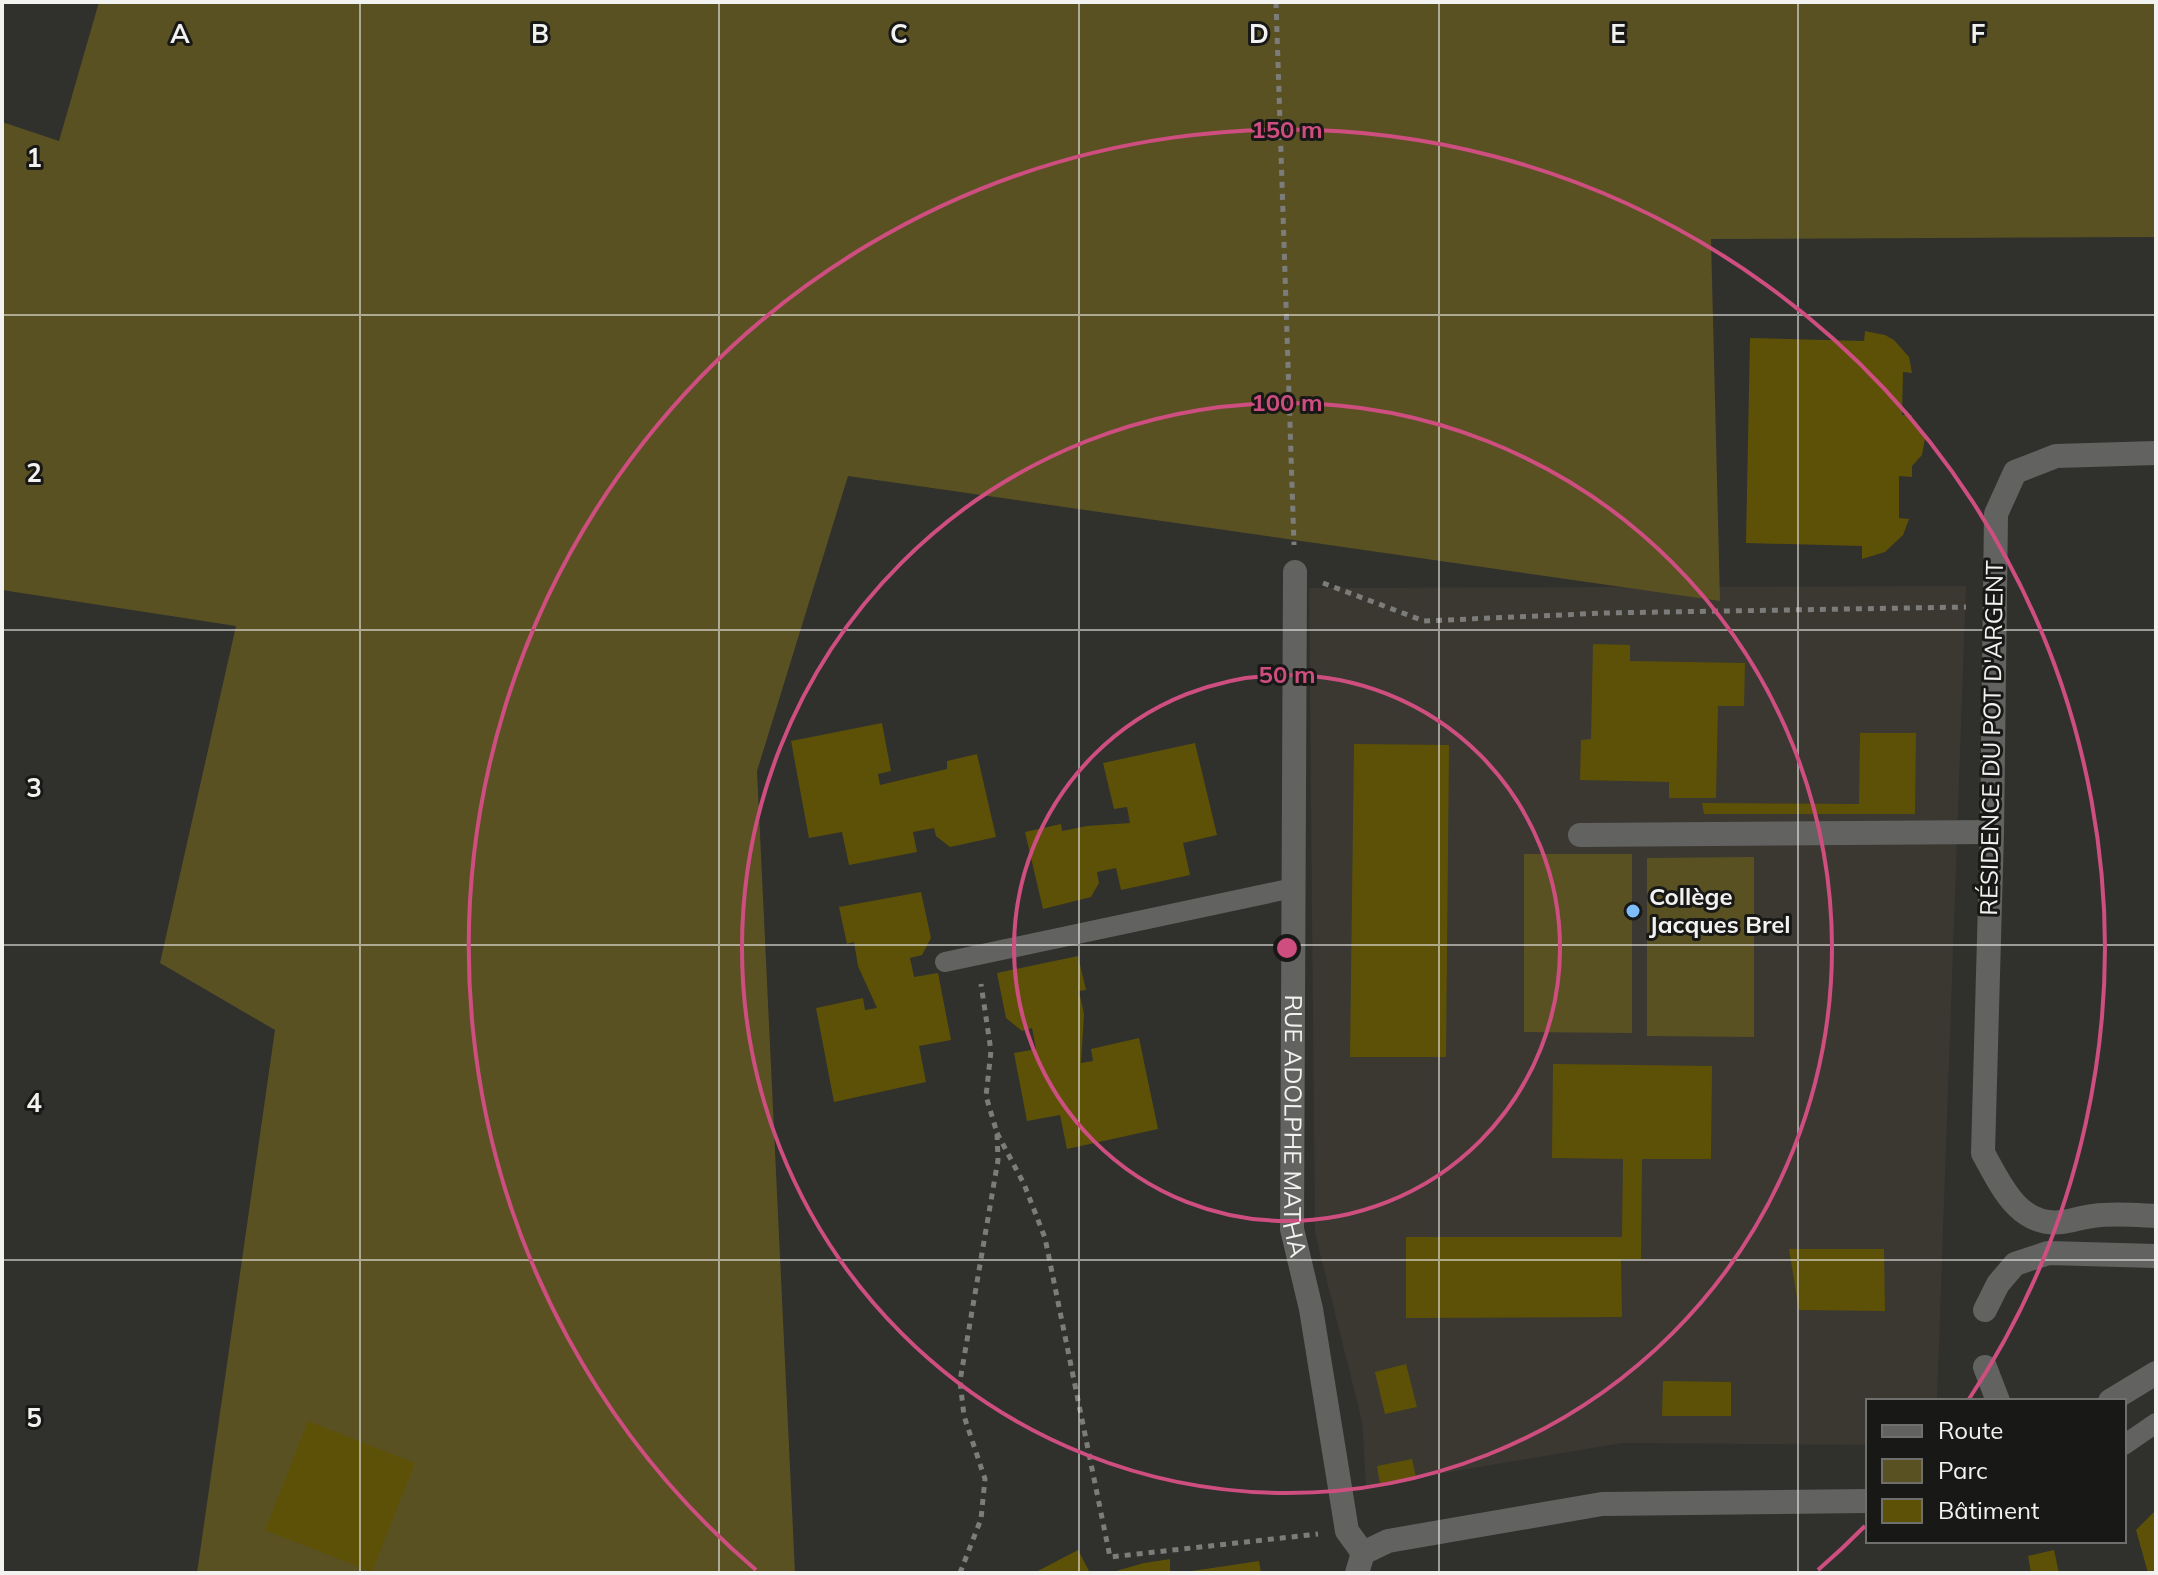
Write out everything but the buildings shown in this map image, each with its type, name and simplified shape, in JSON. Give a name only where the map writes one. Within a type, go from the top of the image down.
[{"type":"street","name":"RÉSIDENCE DU POT D'ARGENT","points":[[2036,1220],[2018,1209],[1983,1153],[1992,832],[1996,514],[2015,472],[2056,456],[2156,453]]},
{"type":"street","name":"RUE ADOLPHE MATHA","points":[[1295,572],[1292,1229],[1311,1309],[1347,1531],[1360,1563]]},
{"type":"street","points":[[1580,835],[1992,832]]},
{"type":"street","points":[[2036,1220],[2060,1222],[2095,1215],[2156,1216]]},
{"type":"street","points":[[2036,1220],[2049,1242],[2070,1254]]},
{"type":"street","points":[[1985,1310],[1998,1284],[2015,1264],[2048,1253],[2156,1256]]},
{"type":"street","points":[[1985,1367],[1997,1399]]},
{"type":"street","points":[[2113,1399],[2156,1373]]},
{"type":"street","points":[[1360,1563],[1388,1541],[1602,1504],[1866,1501]]},
{"type":"lane","points":[[945,962],[1293,888]]},
{"type":"lane","points":[[2126,1444],[2156,1423]]},
{"type":"path","points":[[1276,2],[1295,572],[1424,621],[1605,613],[1994,607]]},
{"type":"path","points":[[977,956],[991,1051],[986,1096],[997,1133],[1024,1184],[1045,1238],[1110,1557],[1347,1531]]},
{"type":"path","points":[[960,1573],[981,1519],[985,1479],[964,1416],[960,1381],[998,1160],[997,1133]]},
{"type":"shaded area","name":"Collège Jacques Brel","points":[[1966,586],[1937,1399],[1866,1399],[1866,1445],[1622,1443],[1366,1486],[1362,1421],[1315,1233],[1309,588]]},
{"type":"green space","points":[[99,2],[2156,2],[2156,237],[1711,239],[1720,601],[848,476],[757,771],[795,1573],[197,1573],[275,1030],[160,963],[236,626],[2,590],[2,122],[59,141]]},
{"type":"green space","points":[[1524,854],[1632,854],[1632,1033],[1524,1032]]},
{"type":"green space","points":[[1754,857],[1754,1037],[1647,1036],[1647,858]]},
{"type":"place","name":"Collège Jacques Brel","points":[[1633,911]]}]
